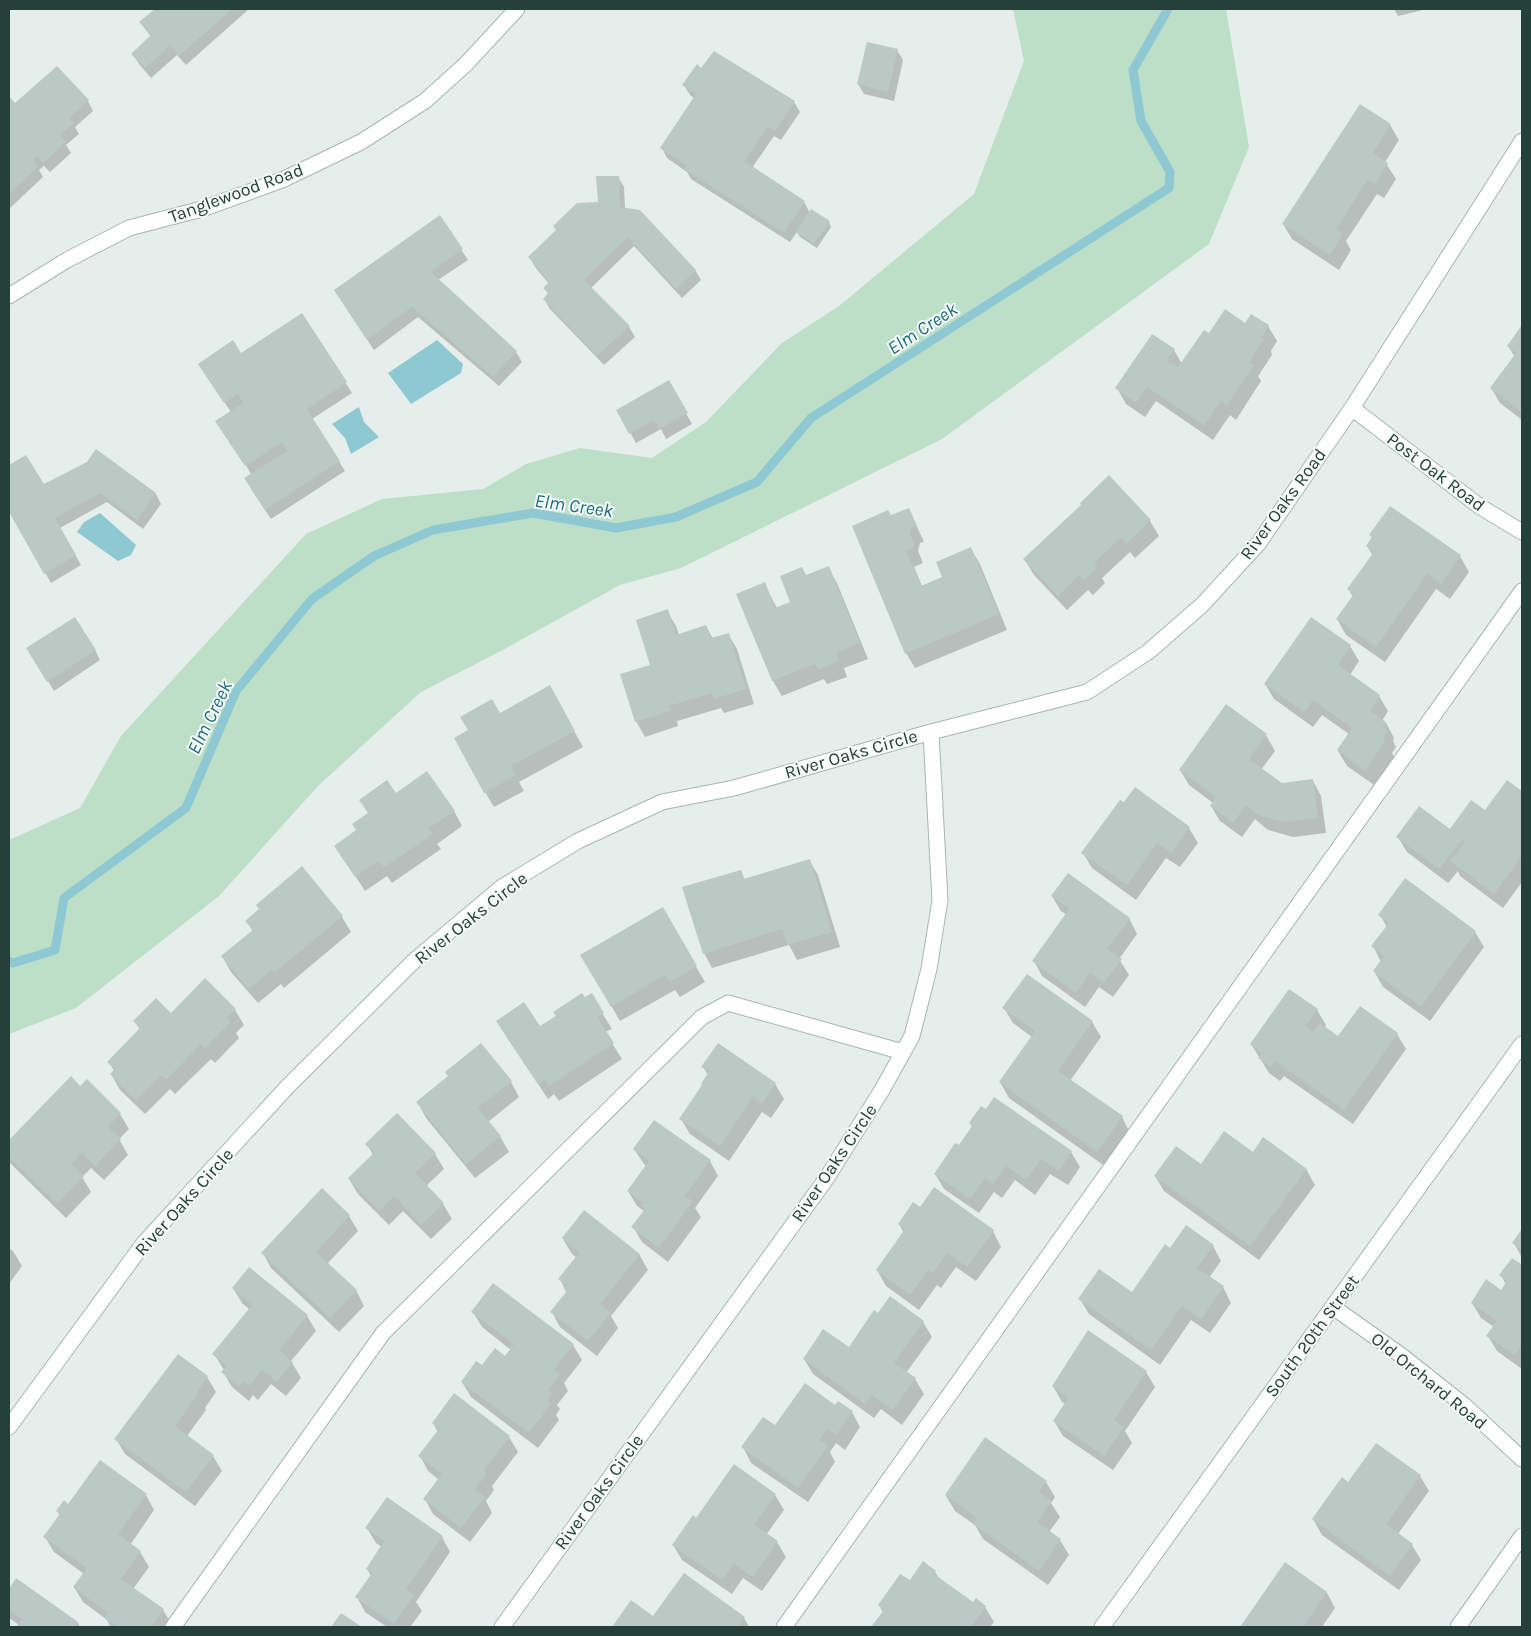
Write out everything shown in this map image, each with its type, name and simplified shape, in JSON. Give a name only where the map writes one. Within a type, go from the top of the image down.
[{"type":"street","name":"Tanglewood Road","points":[[9,296],[67,260],[129,228],[202,209],[282,180],[361,142],[425,101],[466,64],[517,9]]},
{"type":"street","name":"River Oaks Road","points":[[931,732],[1087,692],[1148,652],[1202,605],[1258,544],[1352,408],[1522,141]]},
{"type":"street","name":"Post Oak Road","points":[[1352,408],[1479,506],[1522,532]]},
{"type":"street","points":[[784,1627],[1522,591]]},
{"type":"street","name":"River Oaks Circle","points":[[9,1428],[144,1243],[289,1085],[416,960],[502,888],[578,841],[662,802],[734,788],[931,732],[940,900],[929,969],[912,1036],[882,1090],[826,1179],[502,1627]]},
{"type":"street","points":[[172,1627],[383,1333],[702,1017],[728,1003],[903,1052]]},
{"type":"street","name":"South 20th Street","points":[[1102,1627],[1522,1044]]},
{"type":"street","name":"Old Orchard Road","points":[[1333,1307],[1402,1356],[1465,1406],[1522,1459]]},
{"type":"street","points":[[1458,1627],[1522,1536]]},
{"type":"green space","points":[[1013,9],[1226,9],[1249,147],[1209,244],[942,439],[681,568],[620,585],[499,652],[421,692],[318,786],[219,896],[76,1008],[9,1034],[9,840],[80,808],[121,736],[306,534],[382,499],[483,489],[526,464],[580,448],[652,458],[706,422],[782,343],[839,306],[974,194],[1024,61]]},
{"type":"water","points":[[437,340],[463,364],[461,373],[411,404],[388,373]]},
{"type":"water","points":[[359,407],[364,422],[379,437],[351,454],[345,438],[332,424]]},
{"type":"water","points":[[100,513],[136,545],[131,555],[118,561],[77,532],[84,522]]},
{"type":"building","points":[[155,9],[232,9],[179,56],[170,46],[145,68],[131,54],[151,35],[139,22]]},
{"type":"building","points":[[867,42],[898,49],[888,92],[857,84]]},
{"type":"building","points":[[714,51],[795,101],[775,131],[768,127],[744,161],[805,201],[784,233],[684,169],[687,166],[660,148],[696,94],[682,85],[697,64],[701,68]]},
{"type":"building","points":[[57,66],[89,100],[69,118],[74,123],[60,135],[66,142],[43,163],[37,156],[33,161],[38,167],[9,194],[9,96],[15,103]]},
{"type":"building","points":[[1360,104],[1391,124],[1373,153],[1388,163],[1375,184],[1368,179],[1336,229],[1343,234],[1330,255],[1282,224]]},
{"type":"building","points":[[596,176],[619,176],[620,207],[640,210],[696,270],[676,289],[628,237],[584,280],[630,326],[597,356],[543,299],[548,293],[543,288],[549,282],[528,257],[556,230],[553,226],[577,203],[598,202]]},
{"type":"building","points":[[811,209],[830,221],[814,244],[796,232]]},
{"type":"building","points":[[440,215],[463,249],[431,272],[517,351],[493,377],[412,307],[367,340],[334,290]]},
{"type":"building","points":[[1225,309],[1245,323],[1251,314],[1269,325],[1262,337],[1264,339],[1249,362],[1254,365],[1227,405],[1221,401],[1204,425],[1147,387],[1136,403],[1115,388],[1152,334],[1175,349],[1167,360],[1178,367],[1204,330],[1209,333]]},
{"type":"building","points":[[302,313],[347,382],[307,409],[340,461],[265,510],[244,478],[287,451],[282,442],[245,466],[215,421],[243,403],[238,394],[224,403],[198,364],[233,340],[241,353]]},
{"type":"building","points":[[1522,325],[1522,413],[1490,388],[1516,353],[1507,346]]},
{"type":"building","points":[[669,380],[688,413],[659,429],[654,420],[629,434],[616,410]]},
{"type":"building","points":[[96,449],[156,493],[137,520],[100,493],[55,518],[76,555],[44,574],[9,512],[9,465],[26,455],[44,484],[87,462]]},
{"type":"building","points":[[1109,475],[1151,520],[1126,544],[1121,538],[1094,563],[1098,567],[1084,581],[1079,575],[1058,596],[1023,559],[1081,505],[1080,503]]},
{"type":"building","points":[[1390,506],[1461,555],[1441,584],[1427,574],[1376,647],[1336,619],[1354,594],[1347,589],[1374,552],[1366,546],[1372,537],[1369,535]]},
{"type":"building","points":[[909,508],[917,526],[912,528],[910,534],[915,547],[906,551],[921,586],[942,577],[936,562],[971,547],[999,614],[905,654],[852,526],[888,510],[891,515]]},
{"type":"building","points":[[829,566],[860,643],[836,653],[839,661],[818,670],[815,664],[772,681],[736,594],[765,582],[775,608],[790,602],[780,576],[802,567],[806,575]]},
{"type":"building","points":[[668,609],[676,635],[706,625],[711,638],[729,633],[746,689],[714,699],[712,693],[669,706],[671,711],[635,722],[620,674],[650,665],[636,620]]},
{"type":"building","points":[[75,617],[96,650],[47,682],[26,648]]},
{"type":"building","points":[[1311,617],[1351,645],[1338,665],[1380,695],[1370,711],[1386,722],[1383,727],[1388,731],[1383,738],[1386,740],[1365,771],[1337,750],[1352,728],[1313,700],[1304,712],[1264,684]]},
{"type":"building","points":[[550,685],[575,731],[511,766],[516,775],[484,793],[454,738],[468,730],[460,717],[492,699],[500,713]]},
{"type":"building","points":[[1226,704],[1267,734],[1249,759],[1282,783],[1313,779],[1318,818],[1283,822],[1258,815],[1246,805],[1233,823],[1210,806],[1216,797],[1179,770]]},
{"type":"building","points":[[427,771],[455,811],[429,828],[433,834],[383,868],[378,861],[355,877],[334,846],[356,830],[352,824],[368,813],[359,800],[387,780],[396,793]]},
{"type":"building","points":[[1507,780],[1522,791],[1522,856],[1494,894],[1450,861],[1465,842],[1462,840],[1439,869],[1396,837],[1419,806],[1450,829],[1471,800],[1485,810]]},
{"type":"building","points":[[1135,787],[1190,827],[1171,853],[1157,843],[1127,885],[1081,853],[1120,800],[1124,802]]},
{"type":"building","points":[[810,859],[832,932],[787,945],[782,929],[703,954],[682,887],[741,870],[744,879]]},
{"type":"building","points":[[302,866],[343,916],[274,973],[272,970],[248,989],[221,956],[253,930],[245,921],[259,909],[256,905]]},
{"type":"building","points":[[1068,873],[1130,918],[1107,949],[1122,959],[1104,983],[1090,973],[1076,993],[1032,961],[1069,909],[1051,896]]},
{"type":"building","points":[[1405,878],[1476,931],[1421,1007],[1373,971],[1384,956],[1371,946],[1389,923],[1378,915]]},
{"type":"building","points":[[663,907],[697,966],[670,982],[665,975],[611,1007],[580,955]]},
{"type":"building","points":[[1027,974],[1093,1021],[1058,1071],[1123,1116],[1097,1152],[999,1082],[1035,1031],[1002,1008]]},
{"type":"building","points":[[205,978],[236,1009],[227,1018],[231,1022],[205,1048],[201,1044],[166,1080],[161,1075],[136,1100],[110,1074],[115,1069],[107,1062],[140,1028],[133,1021],[156,998],[171,1013]]},
{"type":"building","points":[[1289,989],[1318,1009],[1305,1026],[1313,1032],[1320,1023],[1338,1036],[1360,1006],[1398,1033],[1344,1110],[1275,1061],[1271,1067],[1258,1058],[1262,1053],[1250,1044]]},
{"type":"building","points":[[582,993],[585,997],[592,993],[604,1013],[597,1017],[614,1043],[549,1086],[545,1080],[538,1084],[496,1021],[524,1002],[540,1026],[556,1016],[553,1012]]},
{"type":"building","points":[[481,1043],[512,1081],[478,1108],[501,1136],[466,1164],[416,1102],[448,1076],[445,1072]]},
{"type":"building","points":[[718,1043],[776,1083],[762,1104],[753,1097],[720,1146],[679,1119],[702,1085],[709,1071],[701,1067]]},
{"type":"building","points":[[71,1076],[80,1086],[87,1079],[121,1113],[108,1127],[121,1139],[95,1166],[82,1153],[71,1164],[84,1176],[57,1204],[9,1157],[9,1140]]},
{"type":"building","points":[[994,1097],[1072,1151],[1059,1171],[1041,1159],[1026,1180],[1006,1166],[993,1184],[985,1178],[970,1199],[934,1174],[955,1143],[959,1145],[972,1126],[969,1123],[981,1106],[986,1109]]},
{"type":"building","points":[[397,1113],[436,1153],[415,1173],[444,1203],[421,1225],[394,1196],[379,1211],[348,1178],[374,1153],[365,1144]]},
{"type":"building","points":[[654,1120],[711,1160],[685,1196],[693,1201],[659,1248],[631,1227],[645,1209],[641,1206],[643,1203],[627,1191],[649,1161],[633,1149]]},
{"type":"building","points":[[1224,1131],[1253,1152],[1263,1137],[1307,1169],[1250,1246],[1154,1176],[1176,1146],[1201,1164]]},
{"type":"building","points":[[934,1187],[994,1230],[967,1267],[947,1253],[932,1274],[928,1270],[910,1295],[876,1270],[905,1229],[898,1224],[913,1202],[920,1207]]},
{"type":"building","points":[[322,1188],[350,1215],[316,1252],[357,1290],[330,1318],[261,1253]]},
{"type":"building","points":[[584,1210],[640,1254],[600,1304],[611,1312],[588,1341],[550,1312],[567,1291],[564,1289],[567,1286],[558,1279],[579,1253],[562,1238]]},
{"type":"building","points":[[1186,1225],[1214,1245],[1197,1268],[1224,1286],[1201,1319],[1182,1306],[1151,1350],[1078,1299],[1099,1269],[1132,1292],[1165,1244],[1170,1248]]},
{"type":"building","points":[[1522,1229],[1522,1250],[1512,1243]]},
{"type":"building","points":[[1512,1258],[1521,1264],[1522,1262],[1522,1344],[1515,1355],[1486,1336],[1497,1321],[1471,1303],[1486,1279],[1501,1290],[1507,1281],[1499,1275]]},
{"type":"building","points":[[249,1267],[308,1315],[279,1350],[293,1362],[277,1382],[262,1370],[249,1386],[244,1381],[239,1387],[221,1372],[227,1366],[212,1354],[252,1305],[232,1288]]},
{"type":"building","points":[[493,1283],[574,1344],[554,1370],[560,1374],[548,1390],[552,1393],[547,1400],[551,1404],[529,1433],[461,1382],[476,1361],[482,1365],[495,1348],[505,1356],[514,1344],[471,1312]]},
{"type":"building","points":[[890,1296],[924,1321],[894,1363],[916,1378],[893,1410],[872,1395],[865,1404],[803,1359],[823,1329],[849,1347],[874,1310],[878,1313]]},
{"type":"building","points":[[1088,1330],[1147,1371],[1114,1420],[1124,1427],[1104,1456],[1053,1421],[1068,1398],[1052,1386]]},
{"type":"building","points":[[178,1354],[208,1376],[196,1393],[198,1394],[175,1426],[214,1455],[186,1492],[114,1439]]},
{"type":"building","points":[[805,1383],[835,1405],[838,1401],[853,1411],[836,1435],[827,1429],[819,1440],[828,1446],[798,1488],[741,1447],[763,1417],[775,1425]]},
{"type":"building","points":[[454,1393],[510,1436],[483,1471],[487,1474],[475,1489],[485,1497],[461,1528],[423,1499],[442,1474],[418,1456],[439,1429],[432,1423]]},
{"type":"building","points":[[985,1437],[1047,1481],[1039,1492],[1052,1501],[1037,1522],[1061,1539],[1039,1571],[973,1524],[977,1518],[945,1495]]},
{"type":"building","points":[[1376,1443],[1421,1475],[1386,1524],[1413,1544],[1390,1576],[1312,1519],[1342,1477],[1348,1482]]},
{"type":"building","points":[[100,1460],[147,1494],[118,1534],[141,1551],[121,1579],[164,1609],[151,1627],[117,1627],[104,1618],[108,1613],[73,1587],[87,1568],[43,1537],[60,1514],[56,1511],[64,1500],[68,1504]]},
{"type":"building","points":[[734,1464],[776,1494],[754,1525],[778,1541],[753,1577],[734,1564],[722,1580],[672,1545],[693,1515],[696,1518]]},
{"type":"building","points":[[387,1497],[443,1536],[406,1589],[414,1595],[394,1624],[355,1597],[372,1573],[366,1569],[384,1541],[365,1528]]},
{"type":"building","points":[[923,1561],[936,1571],[934,1574],[973,1602],[976,1598],[986,1606],[971,1627],[871,1627],[884,1610],[878,1605],[900,1574],[910,1580]]},
{"type":"building","points":[[1285,1562],[1327,1592],[1303,1627],[1240,1627]]},
{"type":"building","points":[[684,1573],[745,1617],[738,1627],[612,1627],[631,1600],[653,1616]]},
{"type":"building","points":[[16,1578],[78,1622],[75,1627],[16,1627],[22,1619],[9,1610],[9,1589]]},
{"type":"building","points":[[341,1613],[362,1627],[331,1627]]},
{"type":"waterway","name":"Elm Creek","points":[[9,961],[13,963],[55,950],[64,898],[186,808],[236,691],[312,599],[374,556],[433,530],[533,513],[616,528],[676,517],[757,482],[811,418],[1169,188],[1170,172],[1141,121],[1133,70],[1168,9]]}]
